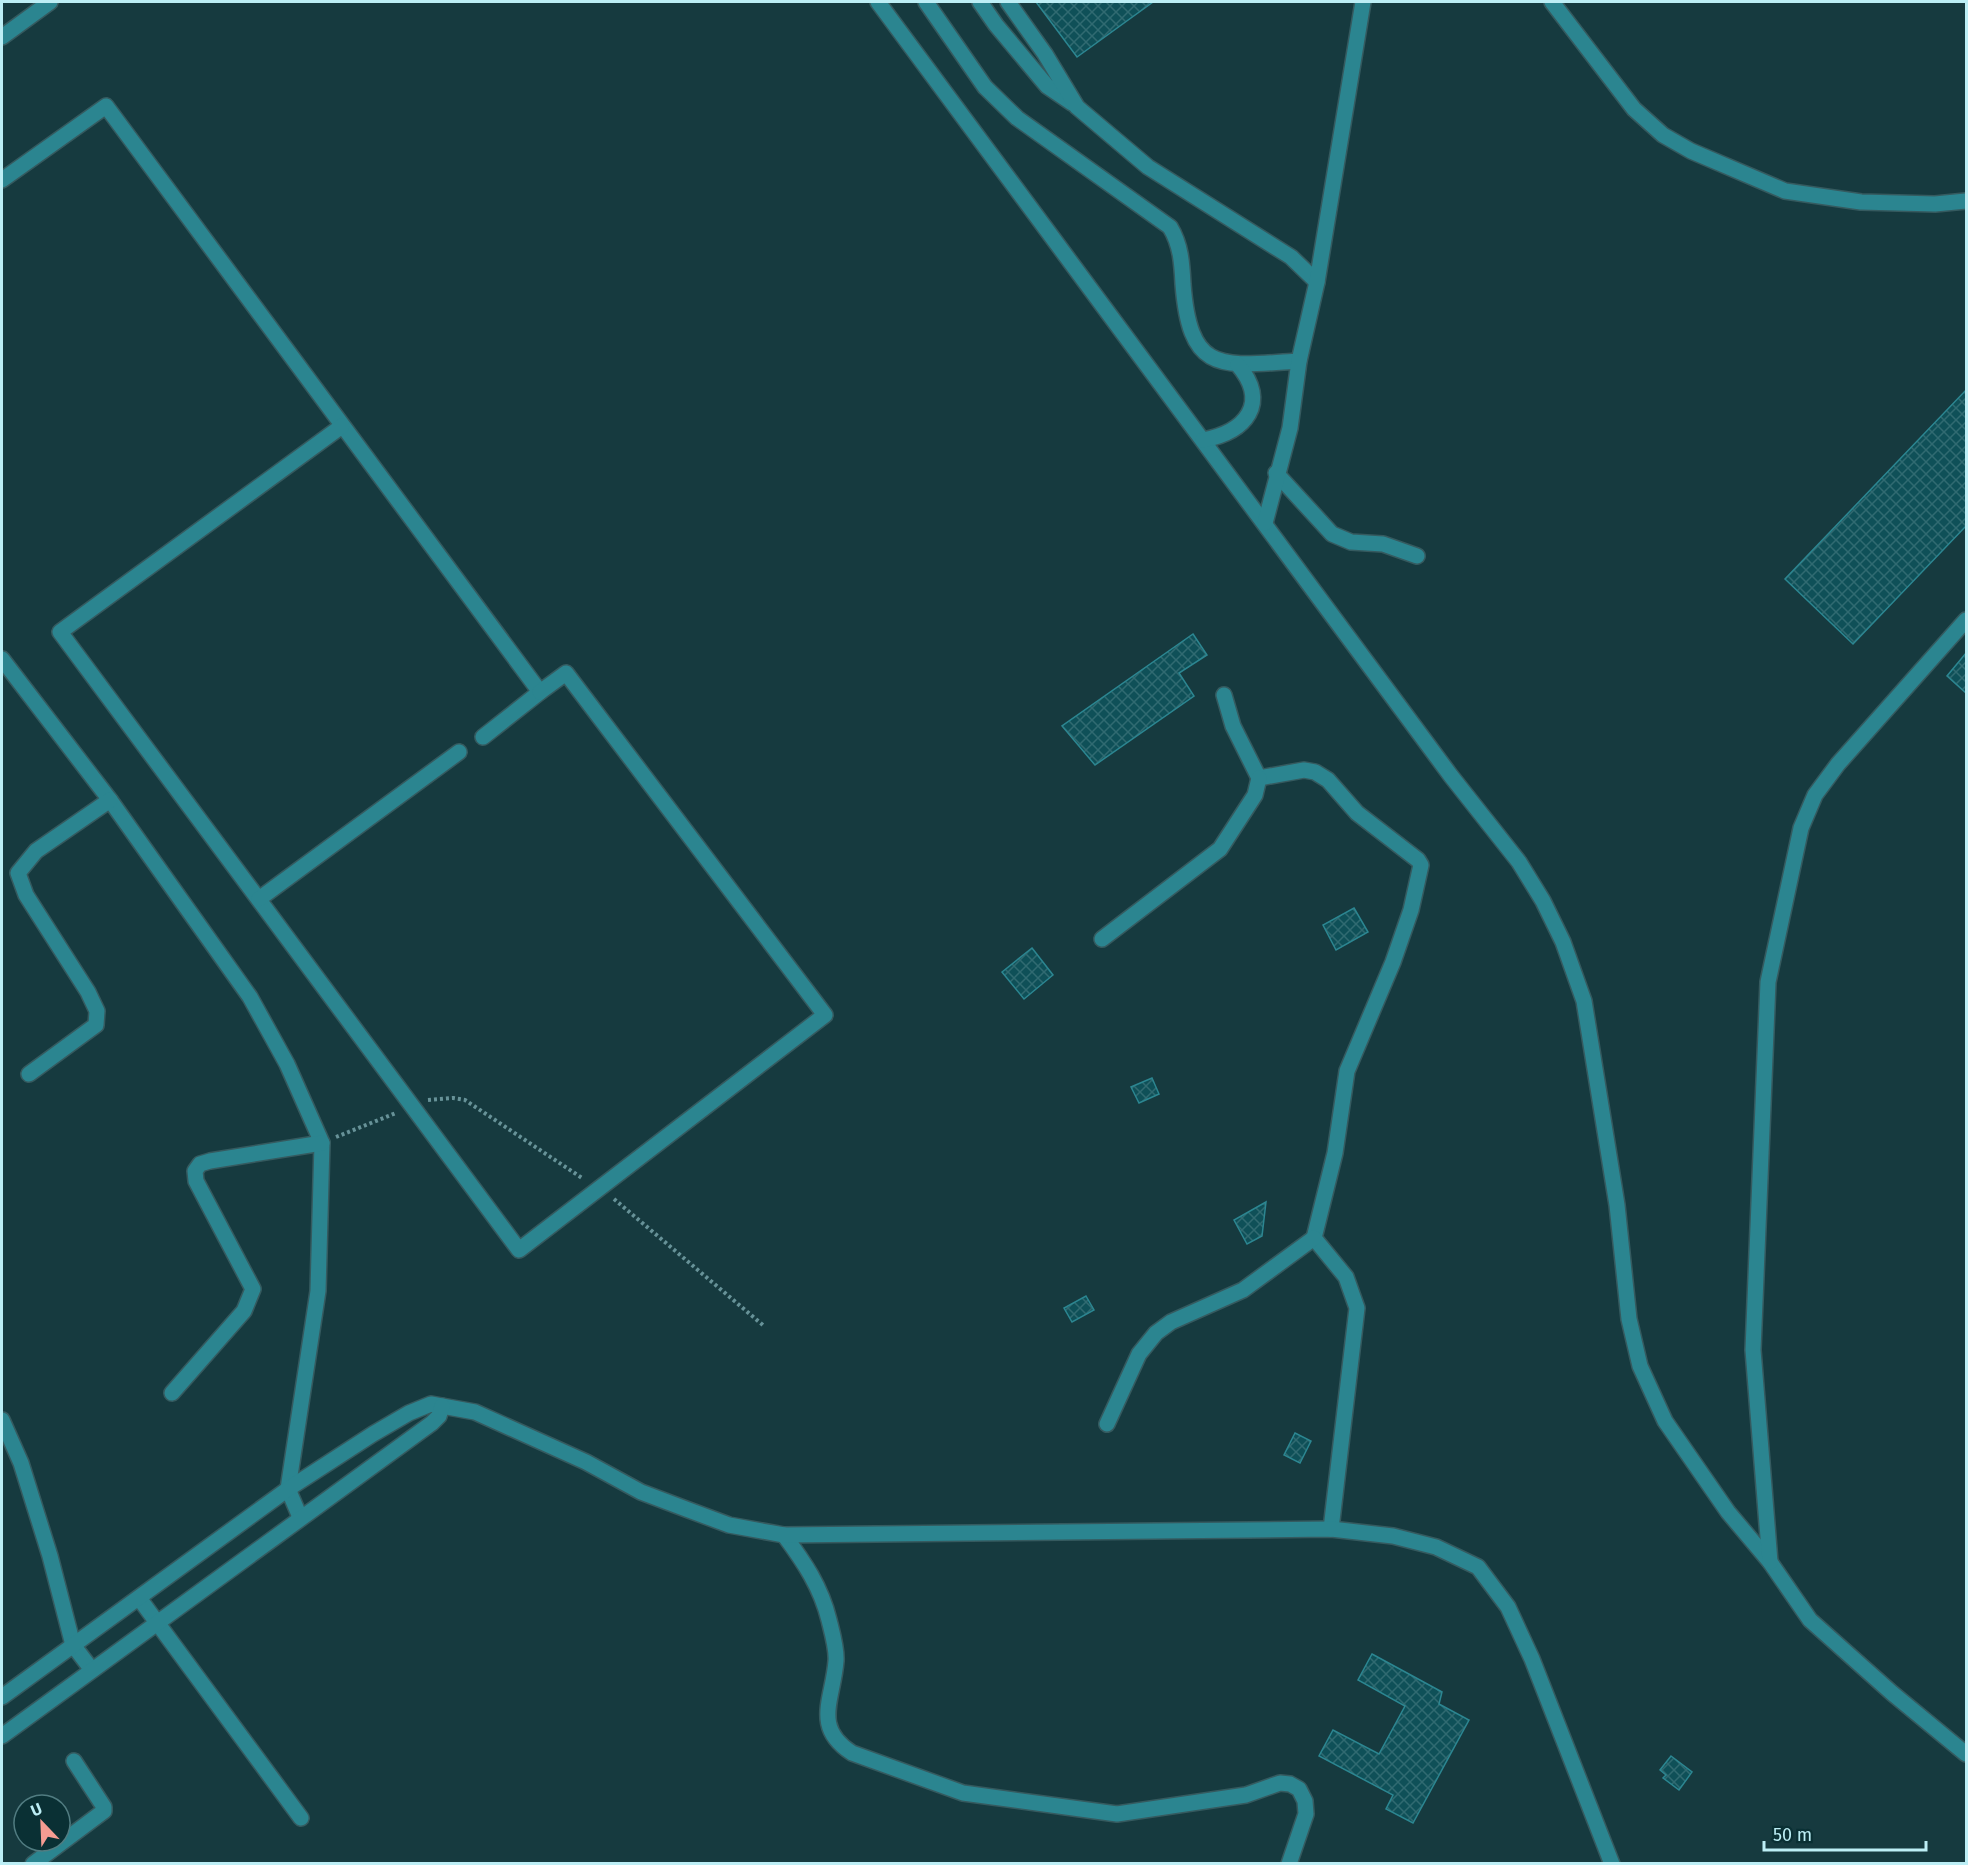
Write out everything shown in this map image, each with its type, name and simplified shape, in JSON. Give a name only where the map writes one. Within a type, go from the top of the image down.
[{"type":"street","points":[[2,38],[50,2]]},
{"type":"street","points":[[878,2],[1451,776],[1519,862],[1563,942],[1584,1001],[1617,1205],[1629,1319],[1640,1366],[1665,1421],[1728,1512],[1770,1562],[1810,1620],[1892,1693],[1966,1754]]},
{"type":"street","points":[[926,2],[985,87],[1017,118],[1170,227],[1178,240],[1187,320],[1193,339],[1209,357],[1238,364],[1299,361]]},
{"type":"street","points":[[980,2],[996,25],[1047,86],[1077,107],[1148,166],[1291,257],[1317,282]]},
{"type":"street","points":[[1008,2],[1045,54],[1077,107]]},
{"type":"street","points":[[1265,523],[1276,473],[1290,428],[1299,361],[1317,282],[1363,2]]},
{"type":"street","points":[[1552,2],[1634,109],[1663,135],[1691,151],[1785,191],[1861,202],[1935,204],[1966,201]]},
{"type":"street","points":[[2,180],[106,106],[540,692]]},
{"type":"street","points":[[1203,440],[1224,436],[1237,429],[1243,424],[1252,407],[1253,389],[1248,377],[1238,364]]},
{"type":"street","points":[[342,426],[60,632],[519,1250],[825,1015],[566,673],[483,737]]},
{"type":"street","points":[[1276,473],[1332,534],[1351,542],[1383,544],[1417,556]]},
{"type":"street","points":[[1770,1562],[1753,1350],[1768,982],[1801,828],[1815,795],[1838,764],[1966,620]]},
{"type":"street","points":[[2,658],[110,800],[250,997],[287,1064],[322,1143],[318,1292],[288,1489],[300,1517]]},
{"type":"street","points":[[1102,939],[1220,849],[1255,795],[1258,778],[1233,726],[1224,695]]},
{"type":"street","points":[[259,899],[459,752]]},
{"type":"street","points":[[1107,1424],[1139,1354],[1156,1333],[1171,1322],[1242,1290],[1314,1238],[1335,1153],[1347,1071],[1393,962],[1411,910],[1421,865],[1419,860],[1357,813],[1328,780],[1315,772],[1304,771],[1258,778]]},
{"type":"street","points":[[28,1074],[96,1025],[98,1016],[88,992],[26,895],[18,873],[36,851],[110,800]]},
{"type":"street","points":[[172,1393],[244,1311],[253,1289],[196,1181],[195,1171],[200,1164],[210,1161],[322,1143]]},
{"type":"street","points":[[1314,1238],[1346,1277],[1357,1308],[1331,1529]]},
{"type":"street","points":[[2,1697],[288,1489],[409,1413],[431,1404],[475,1412],[586,1462],[641,1492],[729,1525],[784,1534],[1331,1529],[1393,1536],[1436,1547],[1478,1567],[1508,1607],[1612,1863]]},
{"type":"street","points":[[2,1736],[432,1423],[442,1407]]},
{"type":"street","points":[[2,1420],[21,1463],[50,1556],[73,1645],[92,1670]]},
{"type":"street","points":[[784,1534],[814,1577],[829,1618],[837,1659],[829,1705],[830,1730],[837,1743],[852,1753],[963,1793],[1117,1814],[1246,1795],[1271,1785],[1290,1784],[1299,1789],[1305,1801],[1306,1814],[1288,1863]]},
{"type":"street","points":[[139,1598],[301,1818]]},
{"type":"street","points":[[33,1863],[104,1811],[104,1807],[74,1761]]},
{"type":"path","points":[[419,1104],[430,1099],[453,1098],[465,1101],[587,1182]]},
{"type":"path","points":[[322,1143],[398,1113]]},
{"type":"path","points":[[606,1194],[764,1326]]},
{"type":"building","points":[[1036,2],[1153,2],[1077,57]]},
{"type":"building","points":[[1966,390],[1966,526],[1853,644],[1785,579]]},
{"type":"building","points":[[1193,634],[1207,655],[1179,673],[1194,696],[1095,765],[1062,726]]},
{"type":"building","points":[[1966,653],[1966,693],[1947,676]]},
{"type":"building","points":[[1354,908],[1368,932],[1336,950],[1323,925]]},
{"type":"building","points":[[1032,948],[1053,975],[1024,999],[1002,972]]},
{"type":"building","points":[[1152,1078],[1159,1094],[1139,1103],[1131,1087]]},
{"type":"building","points":[[1266,1202],[1262,1236],[1247,1244],[1234,1220]]},
{"type":"building","points":[[1086,1296],[1094,1310],[1072,1322],[1064,1308]]},
{"type":"building","points":[[1295,1433],[1311,1441],[1300,1463],[1284,1455]]},
{"type":"building","points":[[1372,1654],[1442,1692],[1439,1704],[1469,1720],[1413,1823],[1386,1809],[1393,1795],[1319,1756],[1333,1730],[1379,1754],[1405,1706],[1358,1680]]},
{"type":"building","points":[[1671,1756],[1692,1772],[1679,1790],[1663,1778],[1666,1775],[1660,1770]]}]
